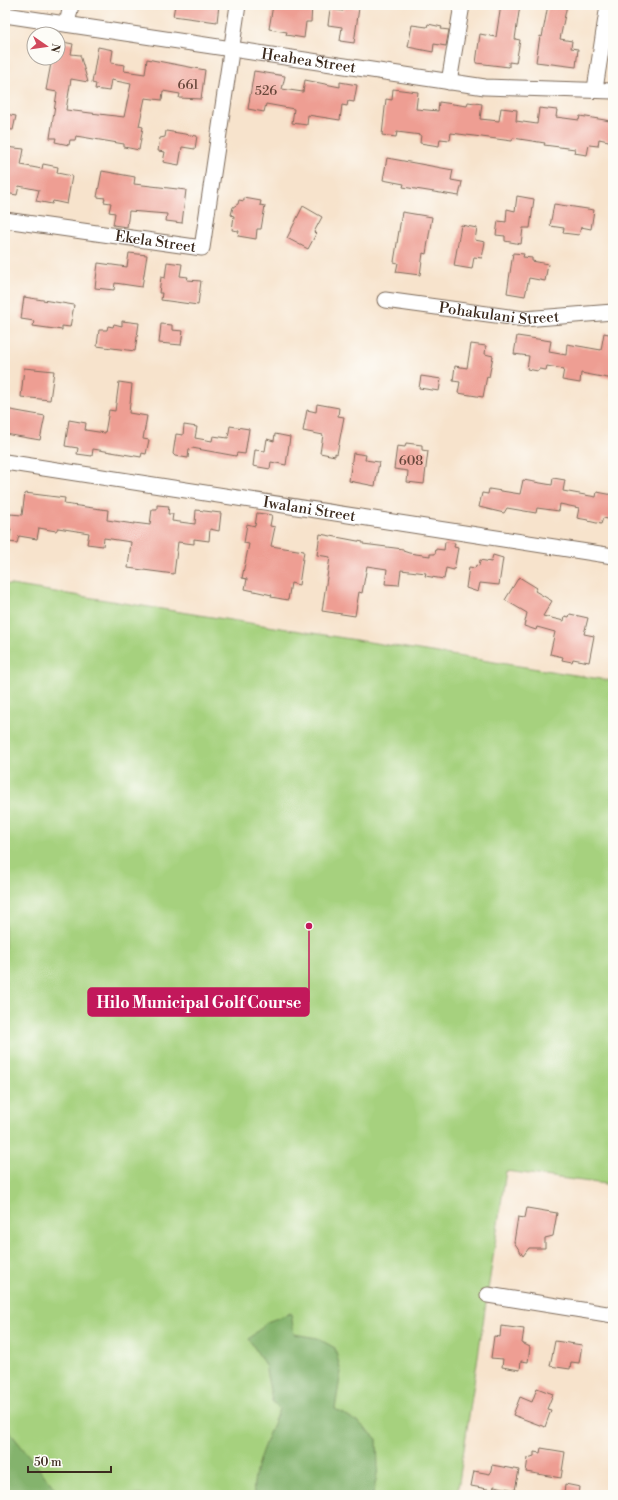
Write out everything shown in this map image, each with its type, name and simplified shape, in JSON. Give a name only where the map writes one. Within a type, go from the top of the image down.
[{"type":"street","points":[[67,24],[71,5]]},
{"type":"street","points":[[232,49],[238,5]]},
{"type":"street","points":[[449,82],[462,5]]},
{"type":"street","points":[[595,89],[608,5]]},
{"type":"street","name":"Heahea Street","points":[[5,15],[485,87],[595,89],[613,91]]},
{"type":"street","name":"Ekela Street","points":[[5,220],[202,248],[232,49]]},
{"type":"street","name":"Pohakulani Street","points":[[385,300],[524,320],[613,312]]},
{"type":"street","name":"Iwalani Street","points":[[5,462],[613,556]]},
{"type":"street","points":[[488,1295],[613,1315]]},
{"type":"green space","points":[[5,584],[613,681],[613,1185],[506,1171],[457,1495],[5,1495]]},
{"type":"green space","points":[[291,1313],[294,1334],[317,1338],[335,1348],[341,1372],[335,1409],[358,1422],[377,1439],[378,1469],[373,1495],[254,1495],[255,1474],[258,1463],[279,1409],[272,1401],[265,1365],[249,1339],[267,1322]]},
{"type":"green space","points":[[5,1426],[60,1495],[5,1495]]},
{"type":"building","points":[[175,5],[219,5],[217,22],[173,16]]},
{"type":"building","points":[[273,5],[312,5],[311,22],[306,22],[304,38],[286,35],[287,32],[269,29]]},
{"type":"building","points":[[501,5],[520,5],[515,39],[520,40],[516,63],[509,62],[509,67],[476,63],[480,34],[496,37]]},
{"type":"building","points":[[548,5],[567,5],[560,39],[572,41],[571,48],[578,49],[576,67],[536,62],[540,36],[542,37]]},
{"type":"building","points":[[344,6],[359,8],[354,43],[340,41],[342,27],[328,25],[330,9],[343,11]]},
{"type":"building","points":[[428,24],[442,27],[441,29],[449,30],[446,46],[434,44],[433,52],[408,47],[412,25],[427,27]]},
{"type":"building","points":[[66,43],[73,44],[71,54],[80,55],[88,82],[71,79],[66,110],[124,117],[131,84],[111,80],[109,91],[95,89],[96,84],[92,83],[98,47],[113,50],[111,63],[125,65],[124,71],[145,74],[147,59],[205,70],[201,99],[179,98],[180,94],[163,91],[162,100],[145,98],[139,126],[143,127],[139,150],[124,147],[124,144],[76,136],[75,140],[70,140],[69,145],[55,142],[56,138],[50,138],[57,92],[46,90],[50,66],[66,66]]},
{"type":"building","points":[[254,71],[285,76],[282,89],[303,92],[305,80],[340,87],[340,82],[357,85],[354,102],[348,101],[347,106],[342,105],[340,120],[308,115],[307,125],[292,123],[294,109],[266,104],[264,112],[248,109]]},
{"type":"building","points":[[393,89],[418,92],[416,109],[438,111],[439,102],[467,106],[468,102],[482,104],[480,119],[499,121],[501,108],[517,110],[516,121],[537,124],[539,108],[557,110],[556,117],[579,120],[580,116],[605,120],[613,122],[613,142],[599,139],[598,146],[589,145],[587,155],[574,153],[575,149],[544,145],[545,143],[513,138],[512,141],[451,133],[450,140],[440,139],[439,146],[420,143],[421,135],[397,132],[396,137],[382,135],[386,99],[392,100]]},
{"type":"building","points":[[5,114],[16,116],[13,130],[5,129]]},
{"type":"building","points":[[166,131],[197,136],[195,149],[182,147],[179,165],[163,162],[165,152],[158,151],[160,138],[165,137]]},
{"type":"building","points":[[5,147],[24,149],[21,165],[42,169],[43,164],[58,167],[57,173],[72,176],[67,204],[53,201],[52,204],[36,201],[39,190],[19,186],[17,195],[5,193]]},
{"type":"building","points":[[387,158],[453,170],[451,180],[462,182],[459,196],[403,187],[404,184],[383,180]]},
{"type":"building","points":[[102,171],[135,177],[134,184],[186,190],[182,223],[166,221],[167,214],[129,211],[127,227],[113,225],[115,213],[109,212],[111,203],[104,202],[105,198],[97,197]]},
{"type":"building","points":[[517,196],[534,199],[530,228],[523,228],[521,244],[505,241],[505,236],[496,235],[498,221],[506,222],[507,209],[515,211]]},
{"type":"building","points":[[244,198],[261,201],[260,205],[265,206],[261,229],[257,229],[256,239],[238,236],[239,231],[232,230],[234,216],[231,215],[233,207],[238,204],[239,200],[244,201]]},
{"type":"building","points":[[554,204],[594,210],[591,229],[581,227],[579,235],[563,233],[564,228],[550,226]]},
{"type":"building","points":[[303,206],[322,217],[314,232],[316,234],[308,249],[287,238]]},
{"type":"building","points":[[402,212],[432,217],[426,254],[423,253],[420,275],[396,272],[398,263],[394,262]]},
{"type":"building","points":[[461,225],[477,228],[475,240],[485,242],[482,258],[474,257],[472,269],[454,266]]},
{"type":"building","points":[[129,253],[147,255],[142,287],[115,283],[114,290],[95,288],[98,263],[127,267]]},
{"type":"building","points":[[513,253],[524,254],[523,257],[532,258],[532,261],[548,264],[545,281],[529,278],[525,296],[507,293]]},
{"type":"building","points":[[167,262],[182,264],[180,276],[188,277],[187,280],[201,281],[198,305],[161,300],[162,293],[159,293],[161,277],[165,278]]},
{"type":"building","points":[[24,297],[74,305],[70,327],[62,326],[62,330],[33,326],[34,321],[21,319]]},
{"type":"building","points":[[122,321],[139,323],[135,351],[97,346],[99,330],[107,330],[108,326],[113,327],[114,324],[122,326]]},
{"type":"building","points":[[161,324],[172,325],[172,330],[183,331],[181,345],[159,343]]},
{"type":"building","points":[[604,333],[613,335],[613,379],[581,373],[580,383],[562,380],[564,369],[547,366],[546,370],[539,369],[538,371],[527,369],[529,356],[514,354],[517,336],[551,341],[549,352],[566,355],[567,344],[601,350]]},
{"type":"building","points":[[471,344],[486,346],[485,354],[493,356],[483,397],[458,393],[460,382],[453,381],[455,366],[467,368]]},
{"type":"building","points":[[24,368],[54,371],[50,400],[21,397]]},
{"type":"building","points":[[421,376],[441,379],[439,391],[419,388]]},
{"type":"building","points":[[119,382],[132,384],[129,413],[147,416],[143,439],[149,440],[146,454],[142,453],[141,457],[93,449],[92,456],[77,454],[78,448],[65,446],[69,420],[86,423],[85,430],[105,433],[109,410],[115,411]]},
{"type":"building","points":[[317,404],[339,408],[338,416],[344,417],[337,454],[335,453],[335,456],[320,453],[323,435],[303,431],[307,410],[316,412]]},
{"type":"building","points":[[5,409],[45,416],[40,440],[5,434]]},
{"type":"building","points":[[184,425],[197,427],[195,438],[212,441],[213,436],[228,438],[230,426],[249,429],[245,454],[237,453],[236,456],[192,448],[189,449],[188,458],[175,456],[173,454],[176,434],[183,435]]},
{"type":"building","points":[[275,434],[290,437],[286,465],[271,462],[270,469],[253,466],[255,450],[265,451],[267,439],[274,441]]},
{"type":"building","points":[[406,443],[422,445],[422,450],[428,451],[424,484],[407,482],[408,471],[394,469],[397,446],[405,447]]},
{"type":"building","points":[[353,453],[366,455],[365,460],[379,462],[375,486],[349,481]]},
{"type":"building","points":[[553,478],[565,480],[563,491],[596,497],[597,492],[613,495],[613,520],[603,518],[601,524],[577,518],[579,508],[560,504],[559,511],[537,508],[536,513],[507,508],[504,513],[479,507],[482,493],[488,494],[489,489],[520,494],[523,480],[552,485]]},
{"type":"building","points":[[25,493],[65,498],[64,504],[108,510],[107,520],[134,524],[150,525],[152,509],[157,509],[157,505],[169,506],[168,514],[173,514],[172,521],[195,524],[196,510],[221,513],[219,531],[210,529],[209,541],[194,539],[194,544],[178,542],[174,574],[128,568],[131,542],[104,538],[103,546],[87,544],[89,533],[58,528],[56,531],[39,528],[37,539],[19,536],[17,543],[9,542],[11,529],[8,528],[10,514],[22,515]]},
{"type":"building","points":[[257,513],[272,515],[270,526],[275,527],[271,546],[304,551],[299,585],[291,583],[288,600],[271,597],[272,595],[245,589],[247,579],[242,578],[249,544],[244,543],[247,524],[255,526]]},
{"type":"building","points":[[320,534],[363,542],[363,544],[403,549],[403,551],[409,553],[430,556],[430,554],[435,554],[436,549],[444,550],[445,542],[455,543],[454,547],[458,548],[454,570],[446,568],[444,579],[425,576],[426,573],[401,570],[399,585],[385,584],[387,569],[367,566],[362,593],[359,592],[355,616],[322,611],[330,557],[317,555]]},
{"type":"building","points":[[493,555],[503,558],[499,585],[480,583],[478,592],[466,588],[469,567],[475,568],[476,565],[479,566],[480,560],[491,562]]},
{"type":"building","points":[[519,577],[537,588],[535,591],[552,601],[543,616],[564,621],[565,616],[569,617],[570,614],[588,618],[584,634],[594,636],[589,662],[573,659],[572,662],[562,660],[563,657],[550,654],[555,632],[537,627],[536,630],[524,626],[527,613],[505,600]]},
{"type":"building","points":[[527,1208],[557,1213],[553,1236],[545,1238],[545,1248],[529,1248],[523,1256],[514,1242],[518,1217],[525,1218]]},
{"type":"building","points":[[501,1326],[524,1329],[522,1343],[530,1347],[528,1362],[521,1361],[520,1370],[502,1367],[503,1359],[491,1358],[494,1336],[500,1337]]},
{"type":"building","points":[[555,1341],[582,1345],[579,1363],[571,1362],[570,1369],[550,1366]]},
{"type":"building","points":[[537,1388],[553,1394],[547,1409],[551,1410],[545,1427],[513,1415],[520,1397],[532,1402]]},
{"type":"building","points":[[541,1448],[565,1452],[561,1478],[526,1472],[528,1458],[534,1456],[534,1452],[540,1453]]},
{"type":"building","points":[[492,1465],[519,1470],[515,1490],[494,1486],[493,1490],[471,1486],[474,1471],[490,1474]]},
{"type":"building","points":[[565,1484],[580,1487],[579,1495],[564,1495]]},
{"type":"place","name":"Hilo Municipal Golf Course","points":[[309,926]]}]
